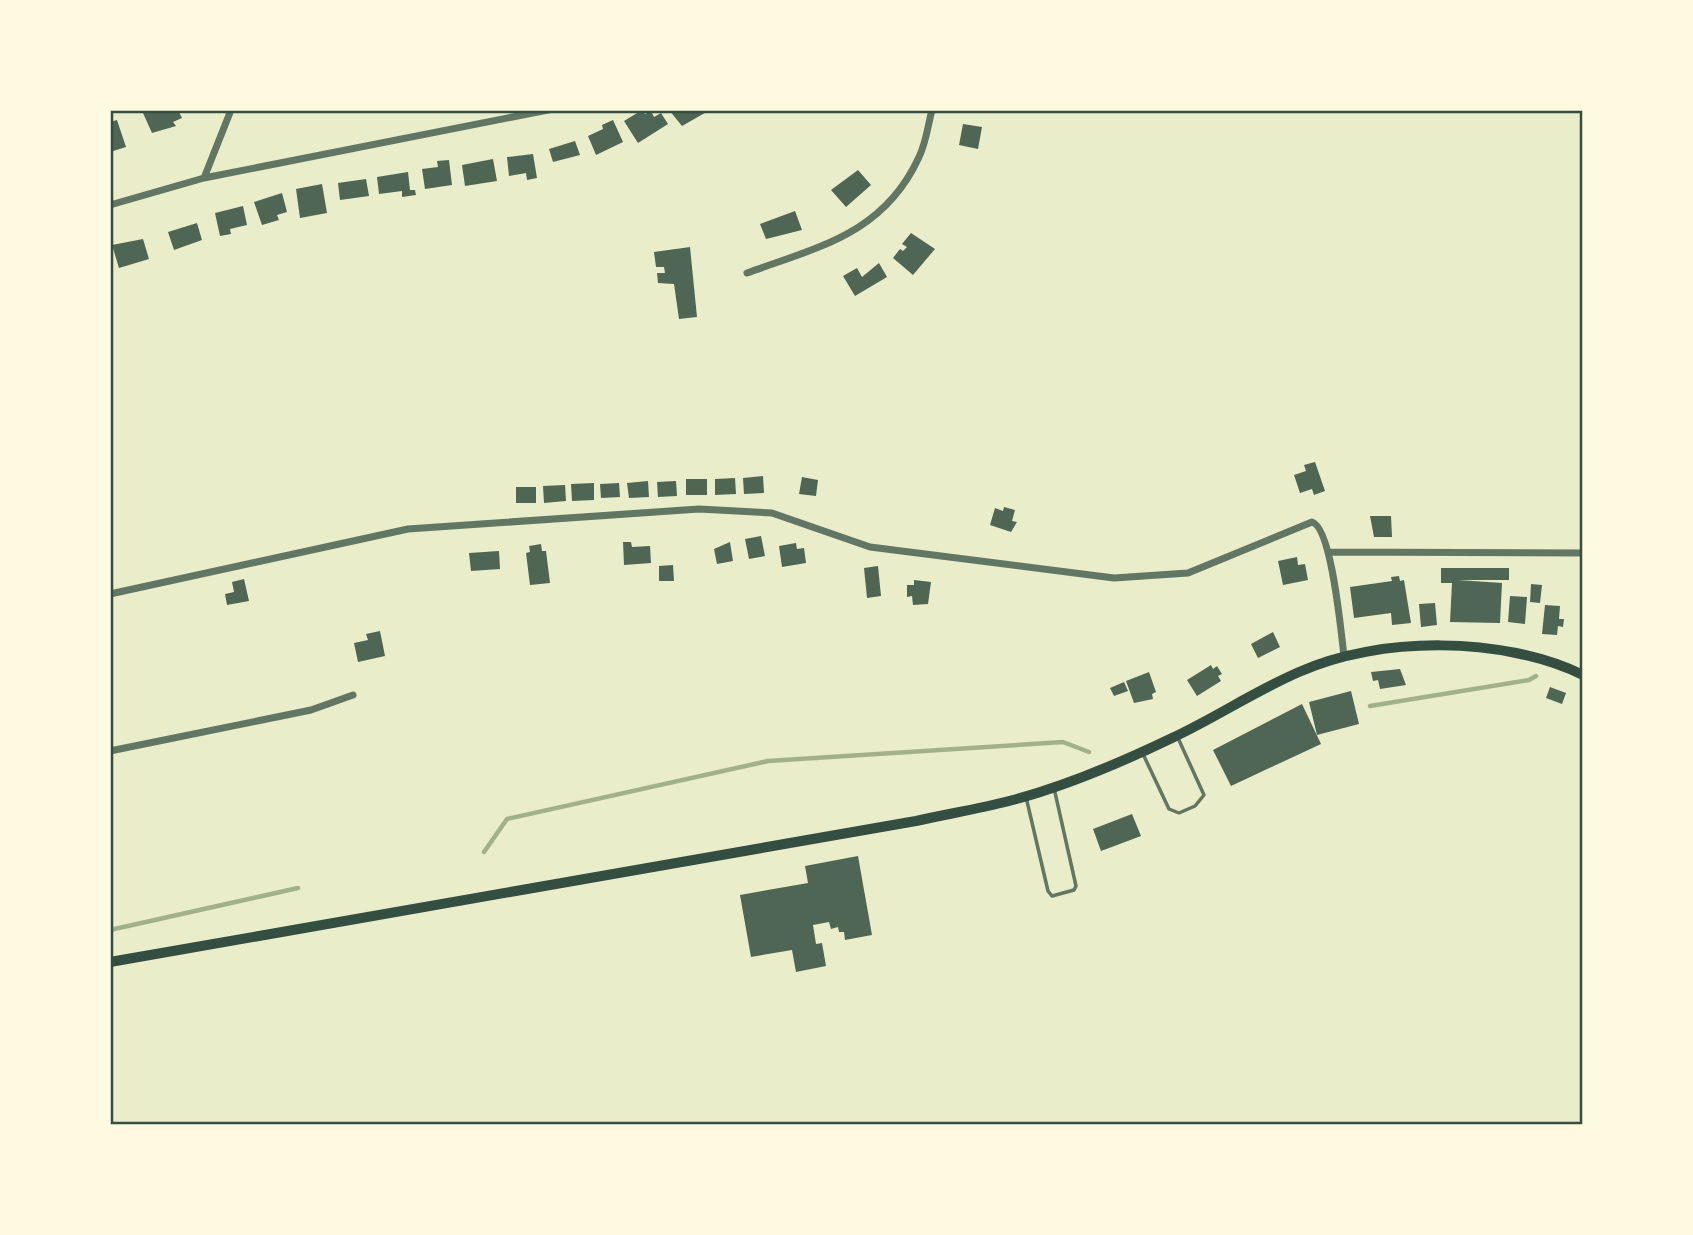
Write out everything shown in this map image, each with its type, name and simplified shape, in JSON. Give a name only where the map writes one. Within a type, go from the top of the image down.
[{"type":"main road","points":[[110,962],[916,821],[1025,796],[1177,736],[1299,671],[1345,656],[1425,646],[1479,649],[1528,656],[1577,669],[1583,675]]},
{"type":"street","points":[[204,178],[231,110]]},
{"type":"street","points":[[110,205],[204,178],[548,110]]},
{"type":"street","points":[[747,273],[850,235],[885,207],[906,181],[920,155],[932,110]]},
{"type":"street","points":[[110,594],[408,529],[699,509],[772,513],[870,547],[1114,578],[1188,573],[1307,521],[1317,523],[1322,528],[1329,552],[1345,656]]},
{"type":"street","points":[[1329,552],[1583,552]]},
{"type":"street","points":[[110,751],[311,710],[353,695]]},
{"type":"lane","points":[[1142,751],[1169,809],[1179,813],[1195,806],[1204,795],[1177,736]]},
{"type":"lane","points":[[1025,796],[1048,891],[1052,896],[1074,890],[1076,886],[1054,786]]},
{"type":"building","points":[[149,110],[178,110],[182,118],[173,122],[176,126],[152,133],[143,113]]},
{"type":"building","points":[[642,110],[645,114],[651,111],[654,117],[661,113],[668,124],[638,143],[624,121]]},
{"type":"building","points":[[669,110],[710,110],[682,126]]},
{"type":"building","points":[[117,120],[126,147],[110,152],[110,122]]},
{"type":"building","points":[[613,120],[623,142],[596,155],[588,136],[603,129],[602,125]]},
{"type":"building","points":[[963,124],[982,127],[978,149],[959,145]]},
{"type":"building","points":[[575,141],[580,155],[553,162],[549,149]]},
{"type":"building","points":[[533,154],[537,178],[527,180],[526,173],[509,176],[507,157]]},
{"type":"building","points":[[493,159],[497,181],[465,186],[462,165]]},
{"type":"building","points":[[449,160],[452,185],[425,189],[422,169],[438,167],[437,161]]},
{"type":"building","points":[[858,170],[871,185],[846,207],[831,190]]},
{"type":"building","points":[[408,172],[410,190],[415,190],[416,195],[402,197],[402,191],[379,194],[377,177]]},
{"type":"building","points":[[366,179],[369,196],[340,200],[338,183]]},
{"type":"building","points":[[322,184],[327,213],[300,218],[296,189]]},
{"type":"building","points":[[282,193],[287,212],[277,215],[279,220],[262,225],[254,202]]},
{"type":"building","points":[[243,206],[247,225],[230,229],[231,234],[220,236],[215,213]]},
{"type":"building","points":[[795,211],[802,230],[766,239],[760,224]]},
{"type":"building","points":[[197,223],[202,240],[174,250],[168,232]]},
{"type":"building","points":[[911,233],[935,249],[913,275],[893,258],[900,249],[903,251],[907,247],[902,244]]},
{"type":"building","points":[[143,239],[149,259],[119,268],[112,245]]},
{"type":"building","points":[[690,247],[697,317],[679,319],[674,284],[658,283],[657,273],[665,273],[664,267],[656,267],[654,252]]},
{"type":"building","points":[[879,263],[887,277],[855,296],[843,276],[857,268],[862,277]]},
{"type":"building","points":[[1315,462],[1325,491],[1314,495],[1312,489],[1300,493],[1294,475],[1306,471],[1304,465]]},
{"type":"building","points":[[763,476],[764,493],[744,494],[743,478]]},
{"type":"building","points":[[802,477],[818,480],[816,496],[799,494]]},
{"type":"building","points":[[735,478],[736,494],[715,495],[715,479]]},
{"type":"building","points":[[686,479],[707,479],[707,495],[686,495]]},
{"type":"building","points":[[648,481],[649,497],[629,498],[627,483]]},
{"type":"building","points":[[676,481],[677,496],[658,497],[657,482]]},
{"type":"building","points":[[594,483],[594,500],[572,501],[571,484]]},
{"type":"building","points":[[619,483],[620,497],[601,498],[600,484]]},
{"type":"building","points":[[565,485],[566,501],[544,503],[543,486]]},
{"type":"building","points":[[516,487],[536,487],[536,503],[516,503]]},
{"type":"building","points":[[1004,507],[1015,510],[1012,521],[1017,522],[1011,532],[990,525],[995,508],[1003,511]]},
{"type":"building","points":[[1370,516],[1391,516],[1392,537],[1374,537]]},
{"type":"building","points":[[761,536],[765,556],[749,559],[745,539]]},
{"type":"building","points":[[623,542],[631,542],[632,547],[650,546],[651,563],[624,565]]},
{"type":"building","points":[[730,542],[733,561],[717,564],[714,549]]},
{"type":"building","points":[[796,543],[797,549],[804,548],[806,563],[782,567],[779,546]]},
{"type":"building","points":[[541,544],[542,551],[546,551],[550,583],[530,585],[526,553],[530,552],[529,546]]},
{"type":"building","points":[[499,551],[500,569],[471,571],[469,553]]},
{"type":"building","points":[[1297,557],[1298,565],[1305,564],[1308,580],[1283,585],[1278,561]]},
{"type":"building","points":[[673,565],[674,581],[659,581],[659,566]]},
{"type":"building","points":[[878,566],[881,596],[867,598],[864,568]]},
{"type":"building","points":[[1441,568],[1509,568],[1509,580],[1458,580],[1502,583],[1500,623],[1450,622],[1452,583],[1441,583]]},
{"type":"building","points":[[1399,576],[1400,581],[1404,580],[1411,623],[1392,625],[1391,613],[1354,618],[1350,587],[1392,581],[1391,577]]},
{"type":"building","points":[[244,579],[249,601],[227,605],[225,594],[234,592],[232,582]]},
{"type":"building","points":[[914,580],[931,582],[928,604],[913,605],[912,596],[907,597],[907,585],[914,585]]},
{"type":"building","points":[[1531,584],[1542,585],[1540,603],[1530,602]]},
{"type":"building","points":[[1510,596],[1527,597],[1525,624],[1508,622]]},
{"type":"building","points":[[1435,603],[1437,625],[1421,627],[1419,604]]},
{"type":"building","points":[[1545,605],[1560,606],[1559,619],[1564,619],[1563,627],[1558,626],[1557,635],[1542,634]]},
{"type":"building","points":[[380,631],[385,656],[358,662],[354,643],[368,640],[366,634]]},
{"type":"building","points":[[1273,632],[1280,647],[1258,658],[1251,644]]},
{"type":"building","points":[[1211,665],[1213,669],[1217,666],[1222,674],[1218,676],[1221,681],[1197,696],[1187,680]]},
{"type":"building","points":[[1400,669],[1406,685],[1380,689],[1378,680],[1373,681],[1371,672]]},
{"type":"building","points":[[1149,672],[1156,692],[1152,694],[1153,699],[1134,703],[1126,681]]},
{"type":"building","points":[[1124,682],[1128,691],[1114,696],[1110,688]]},
{"type":"building","points":[[1550,687],[1566,693],[1562,704],[1546,698]]},
{"type":"building","points":[[1351,691],[1359,724],[1317,735],[1309,702]]},
{"type":"building","points":[[1302,704],[1321,744],[1231,786],[1213,750]]},
{"type":"building","points":[[1132,814],[1141,836],[1101,851],[1093,829]]},
{"type":"building","points":[[858,856],[872,935],[845,940],[844,932],[839,932],[838,927],[831,929],[829,922],[813,925],[816,944],[822,943],[826,966],[796,972],[792,950],[751,957],[740,895],[808,883],[805,866]]},
{"type":"waterway","points":[[1370,706],[1529,680],[1536,676]]},
{"type":"waterway","points":[[484,852],[507,819],[768,761],[1063,742],[1089,752]]},
{"type":"waterway","points":[[110,930],[298,888]]}]
